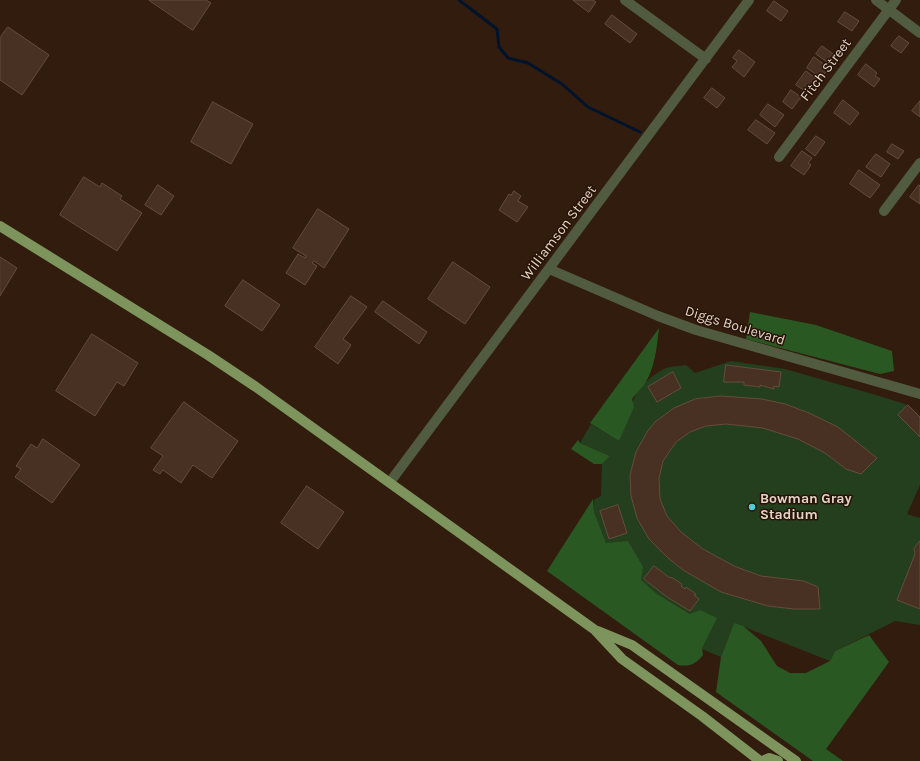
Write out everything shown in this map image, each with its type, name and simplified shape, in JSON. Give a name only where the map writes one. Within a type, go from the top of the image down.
[{"type":"main road","points":[[0,226],[208,355],[390,482],[595,630],[622,659],[702,716],[761,761],[769,758],[778,761]]},
{"type":"main road","points":[[595,630],[632,645],[796,761]]},
{"type":"street","points":[[625,0],[706,59]]},
{"type":"street","name":"Williamson Street","points":[[390,482],[749,0]]},
{"type":"street","points":[[876,0],[920,33]]},
{"type":"street","name":"Fitch Street","points":[[779,157],[896,0]]},
{"type":"street","points":[[884,211],[920,163]]},
{"type":"street","name":"Diggs Boulevard","points":[[550,269],[691,328],[920,391]]},
{"type":"green space","points":[[750,312],[816,325],[892,351],[894,371],[880,374],[746,339]]},
{"type":"green space","points":[[659,328],[655,357],[651,372],[644,385],[632,399],[634,407],[619,441],[590,423]]},
{"type":"green space","name":"Bowman Gray Stadium","points":[[731,361],[785,369],[876,395],[905,404],[920,417],[920,485],[907,514],[920,518],[920,625],[895,621],[835,651],[830,661],[734,623],[721,657],[702,649],[690,614],[657,594],[640,580],[606,543],[594,512],[594,500],[601,496],[602,464],[610,456],[580,443],[591,424],[619,441],[629,409],[634,399],[639,390],[654,375],[666,368],[686,365],[695,373]]},
{"type":"green space","points":[[578,440],[580,443],[610,456],[602,464],[594,464],[571,449]]},
{"type":"green space","points":[[593,499],[594,512],[606,543],[628,541],[643,567],[641,580],[657,594],[690,614],[700,610],[717,618],[702,648],[703,655],[695,663],[686,666],[678,665],[547,571]]},
{"type":"green space","points":[[734,623],[743,626],[761,641],[777,666],[790,673],[806,673],[830,661],[835,651],[869,635],[889,662],[826,749],[843,761],[813,761],[716,692],[721,657]]},
{"type":"building","points":[[149,0],[206,0],[211,3],[193,30]]},
{"type":"building","points":[[573,0],[593,0],[596,2],[589,12]]},
{"type":"building","points":[[774,1],[788,11],[781,21],[767,11]]},
{"type":"building","points":[[845,12],[859,21],[852,31],[838,22]]},
{"type":"building","points":[[612,15],[637,34],[630,43],[605,24]]},
{"type":"building","points":[[8,27],[49,55],[22,95],[0,80],[0,38]]},
{"type":"building","points":[[899,36],[909,43],[901,53],[891,46]]},
{"type":"building","points":[[822,46],[836,56],[830,64],[816,54]]},
{"type":"building","points":[[739,50],[755,62],[744,77],[732,67],[737,61],[733,58]]},
{"type":"building","points":[[814,57],[829,68],[821,78],[807,68]]},
{"type":"building","points":[[866,64],[877,73],[875,76],[880,79],[874,87],[858,75]]},
{"type":"building","points":[[806,71],[818,80],[808,93],[796,85]]},
{"type":"building","points":[[712,88],[725,98],[717,108],[704,98]]},
{"type":"building","points":[[791,90],[801,97],[792,109],[783,102]]},
{"type":"building","points":[[843,100],[859,113],[850,125],[834,113]]},
{"type":"building","points":[[920,101],[920,117],[912,111]]},
{"type":"building","points":[[213,102],[253,124],[231,164],[191,142]]},
{"type":"building","points":[[768,104],[784,115],[775,127],[760,115]]},
{"type":"building","points":[[756,120],[775,133],[767,144],[748,130]]},
{"type":"building","points":[[816,136],[825,142],[815,156],[806,149]]},
{"type":"building","points":[[892,144],[904,151],[898,159],[887,152]]},
{"type":"building","points":[[802,151],[812,158],[808,163],[811,165],[804,175],[791,166]]},
{"type":"building","points":[[876,154],[890,164],[881,177],[866,167]]},
{"type":"building","points":[[859,170],[880,185],[870,198],[850,184]]},
{"type":"building","points":[[84,177],[100,187],[102,183],[122,196],[120,199],[142,213],[117,251],[60,215]]},
{"type":"building","points":[[158,185],[174,196],[161,215],[145,205]]},
{"type":"building","points":[[919,185],[920,186],[920,204],[910,197]]},
{"type":"building","points":[[514,191],[521,196],[518,201],[528,207],[517,222],[499,210],[509,194],[511,195]]},
{"type":"building","points":[[318,209],[349,229],[324,268],[314,261],[312,263],[317,266],[305,285],[286,273],[298,254],[305,258],[306,256],[293,248]]},
{"type":"building","points":[[0,257],[17,268],[0,296]]},
{"type":"building","points":[[453,262],[490,287],[465,324],[428,299]]},
{"type":"building","points":[[243,280],[280,305],[262,331],[225,306]]},
{"type":"building","points":[[351,296],[367,307],[343,339],[351,345],[338,364],[315,347]]},
{"type":"building","points":[[383,301],[427,332],[419,344],[375,312]]},
{"type":"building","points":[[92,334],[138,363],[124,386],[117,382],[95,416],[56,391]]},
{"type":"building","points":[[726,365],[781,372],[779,387],[774,386],[774,389],[760,385],[760,387],[744,385],[744,382],[724,382]]},
{"type":"building","points":[[673,372],[681,388],[657,402],[648,387]]},
{"type":"building","points":[[721,396],[762,399],[785,404],[809,413],[838,427],[877,458],[861,474],[846,469],[825,453],[798,439],[763,428],[726,424],[706,426],[690,432],[676,442],[663,461],[659,478],[660,499],[667,516],[681,532],[703,549],[734,566],[761,576],[804,581],[818,587],[820,609],[794,609],[768,606],[721,592],[683,570],[667,557],[649,539],[637,518],[631,496],[630,475],[636,452],[647,432],[655,422],[674,408],[695,399]]},
{"type":"building","points":[[184,402],[238,441],[212,478],[193,465],[181,483],[163,470],[160,474],[153,470],[163,456],[151,448]]},
{"type":"building","points":[[908,405],[920,417],[920,437],[898,415]]},
{"type":"building","points":[[43,439],[80,465],[52,503],[15,477],[21,469],[16,466],[31,444],[37,448]]},
{"type":"building","points":[[307,486],[344,512],[318,549],[281,523]]},
{"type":"building","points":[[618,505],[627,533],[609,539],[600,511]]},
{"type":"building","points":[[920,541],[920,609],[897,600],[915,554],[914,549]]},
{"type":"building","points":[[654,566],[670,578],[671,577],[682,584],[681,586],[685,589],[686,587],[696,594],[694,595],[699,599],[690,611],[667,597],[644,579]]},
{"type":"waterway","points":[[459,0],[497,29],[499,47],[508,58],[528,63],[562,84],[588,107],[640,132]]},
{"type":"place","name":"Bowman Gray Stadium","points":[[752,507]]}]
